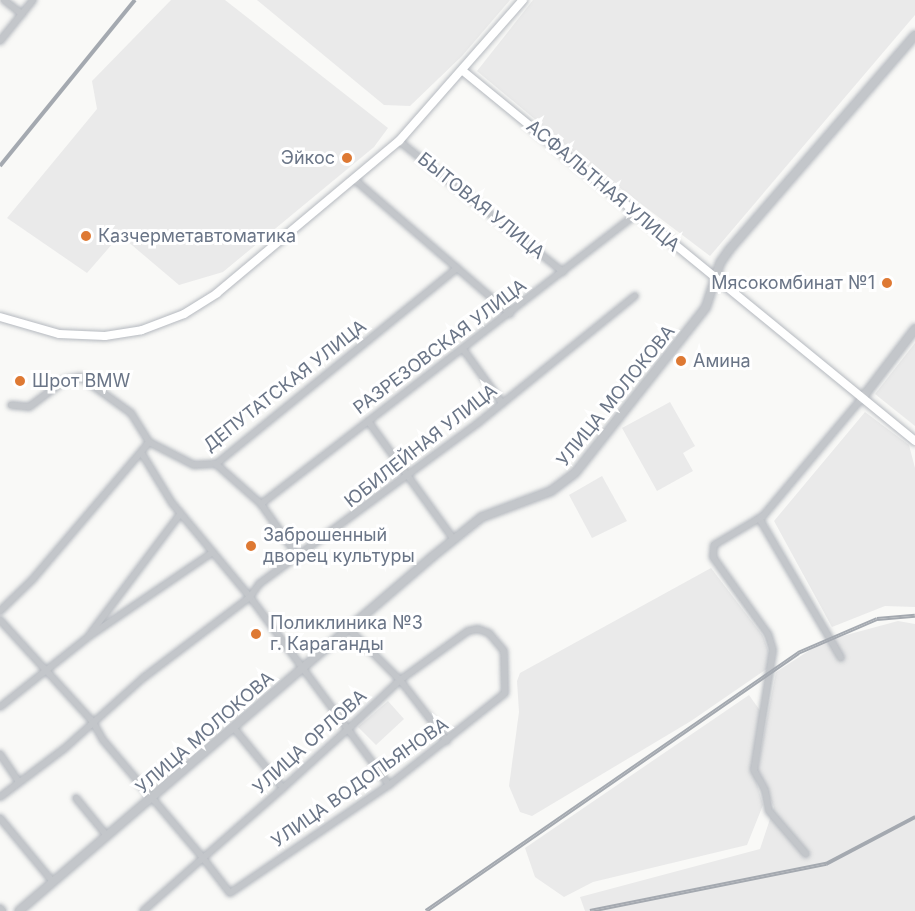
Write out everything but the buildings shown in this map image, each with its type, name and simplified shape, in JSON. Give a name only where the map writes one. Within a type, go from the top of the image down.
[{"type":"main road","points":[[0,317],[38,330],[105,336],[157,326],[217,293],[399,141],[463,71],[523,0]]},
{"type":"main road","name":"АСФАЛЬТНАЯ УЛИЦА","points":[[463,71],[714,279],[915,441]]},
{"type":"street","points":[[4,0],[22,14]]},
{"type":"street","points":[[0,41],[33,0]]},
{"type":"street","name":"УЛИЦА МОЛОКОВА","points":[[19,911],[348,628],[482,517],[551,491],[574,473],[687,334],[706,307],[714,279],[729,250],[915,35]]},
{"type":"street","name":"БЫТОВАЯ УЛИЦА","points":[[399,141],[563,272]]},
{"type":"street","points":[[355,180],[510,314]]},
{"type":"street","name":"РАЗРЕЗОВСКАЯ УЛИЦА","points":[[261,504],[510,314],[636,214]]},
{"type":"street","name":"ДЕПУТАТСКАЯ УЛИЦА","points":[[149,442],[194,465],[216,464],[457,268]]},
{"type":"street","name":"ЮБИЛЕЙНАЯ УЛИЦА","points":[[0,797],[93,722],[143,678],[250,597],[259,584],[299,558],[502,403],[635,296]]},
{"type":"street","points":[[806,854],[769,811],[765,790],[754,770],[773,650],[768,634],[713,557],[714,545],[759,518],[863,397],[915,329]]},
{"type":"street","points":[[463,349],[502,403]]},
{"type":"street","points":[[0,611],[32,580],[149,442],[131,413],[81,377],[65,380],[29,407],[11,405]]},
{"type":"street","points":[[368,421],[454,540]]},
{"type":"street","points":[[141,452],[181,513],[250,597],[389,785]]},
{"type":"street","points":[[216,464],[261,504],[299,558]]},
{"type":"street","points":[[88,637],[181,513]]},
{"type":"street","points":[[759,518],[841,658]]},
{"type":"street","points":[[0,707],[45,668],[213,552]]},
{"type":"street","points":[[0,620],[93,722],[152,798],[203,858]]},
{"type":"street","points":[[348,628],[400,680],[447,741]]},
{"type":"street","name":"УЛИЦА ОРЛОВА","points":[[143,911],[283,788],[400,680],[468,631],[478,629],[489,633],[504,651]]},
{"type":"street","name":"УЛИЦА ВОДОПЬЯНОВА","points":[[203,858],[230,892],[389,785],[505,693],[504,651]]},
{"type":"street","points":[[233,727],[283,788]]},
{"type":"street","points":[[0,754],[19,782]]},
{"type":"street","points":[[76,798],[107,836]]},
{"type":"street","points":[[0,818],[53,882]]},
{"type":"shaded area","points":[[171,0],[225,0],[388,128],[374,147],[223,272],[179,285],[120,235],[87,273],[7,218],[97,109],[92,81]]},
{"type":"shaded area","points":[[257,0],[510,0],[462,56],[410,106],[384,105]]},
{"type":"shaded area","points":[[533,0],[915,0],[915,15],[710,256],[591,166],[477,71]]},
{"type":"shaded area","points":[[915,343],[915,426],[875,394]]},
{"type":"shaded area","points":[[670,402],[695,446],[683,453],[693,471],[657,491],[622,428]]},
{"type":"shaded area","points":[[865,412],[909,445],[915,468],[915,607],[885,606],[832,627],[774,521]]},
{"type":"shaded area","points":[[602,476],[627,521],[592,538],[569,495]]},
{"type":"shaded area","points":[[711,568],[763,636],[769,653],[768,668],[691,721],[532,816],[520,812],[509,786],[519,712],[517,681],[520,673]]},
{"type":"shaded area","points":[[898,621],[915,624],[915,911],[585,911],[580,897],[760,849],[774,807],[757,771],[776,672],[824,641]]},
{"type":"shaded area","points":[[749,695],[761,712],[752,767],[763,805],[747,845],[593,882],[564,897],[535,877],[525,848]]},
{"type":"shaded area","points":[[388,701],[404,719],[376,745],[358,727]]},
{"type":"railway","points":[[0,166],[135,0]]},
{"type":"railway","points":[[426,911],[798,653],[877,619],[915,616]]},
{"type":"railway","points":[[590,911],[826,864],[915,817]]},
{"type":"place","name":"Эйкос","points":[[347,158]]},
{"type":"place","name":"Казчерметавтоматика","points":[[86,236]]},
{"type":"place","name":"Мясокомбинат №1","points":[[887,283]]},
{"type":"place","name":"Амина","points":[[681,361]]},
{"type":"place","name":"Шрот BMW","points":[[20,381]]},
{"type":"place","name":"Заброшенный дворец культуры","points":[[251,546]]},
{"type":"place","name":"Поликлиника №3 г. Караганды","points":[[256,634]]}]
